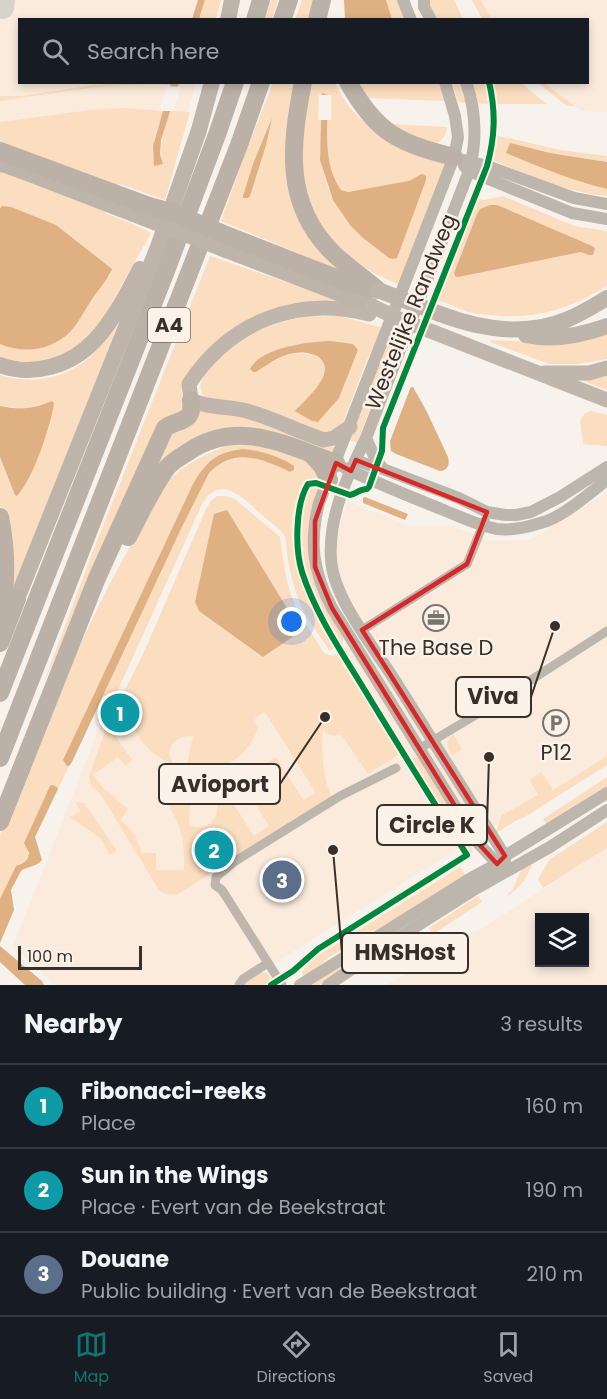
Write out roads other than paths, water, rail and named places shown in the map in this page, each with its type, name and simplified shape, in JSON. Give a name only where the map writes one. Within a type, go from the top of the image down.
[{"type":"highway","points":[[228,18],[232,0]]},
{"type":"highway","points":[[256,18],[261,0]]},
{"type":"highway","points":[[283,18],[289,0]]},
{"type":"highway","points":[[318,18],[322,0]]},
{"type":"highway","points":[[330,18],[331,0]]},
{"type":"highway","name":"A4","points":[[0,643],[158,247],[199,130],[211,84]]},
{"type":"highway","name":"A4","points":[[0,693],[166,271],[234,84]]},
{"type":"highway","name":"A4","points":[[0,758],[239,145],[260,84]]},
{"type":"highway","points":[[303,84],[293,150],[300,201],[313,227],[330,250],[344,263],[373,303]]},
{"type":"highway","points":[[349,84],[368,114],[384,129],[409,144],[465,164]]},
{"type":"highway","points":[[0,151],[146,212]]},
{"type":"highway","points":[[0,164],[146,212],[174,213],[229,243],[354,285],[373,303],[440,314],[461,322],[537,338],[583,333],[607,326]]},
{"type":"highway","name":"A4","points":[[0,365],[8,368],[37,370],[54,366],[75,357],[94,341],[108,323],[138,273],[175,198]]},
{"type":"highway","points":[[492,328],[526,329],[557,323],[607,298]]},
{"type":"highway","points":[[0,822],[97,578],[165,428],[183,422],[187,418],[192,409],[191,400]]},
{"type":"highway","points":[[72,640],[167,467],[195,447],[232,435],[265,438],[311,454],[343,472]]},
{"type":"highway","points":[[0,517],[6,571],[0,619]]},
{"type":"main road","points":[[350,427],[334,438],[324,440],[257,414],[205,406],[191,400],[189,384],[224,343],[260,321],[305,308],[344,309],[373,303],[404,321],[607,400]]},
{"type":"main road","points":[[538,373],[589,372],[607,368]]},
{"type":"street","points":[[403,0],[410,18]]},
{"type":"street","points":[[424,0],[424,7],[430,18]]},
{"type":"street","points":[[446,84],[465,164]]},
{"type":"street","points":[[465,164],[474,137],[474,117],[466,84]]},
{"type":"street","points":[[465,164],[487,166],[574,198],[607,204]]},
{"type":"street","points":[[465,164],[572,213],[607,219]]},
{"type":"street","name":"Westelijke Randweg","points":[[465,164],[350,427],[332,524],[331,561],[336,583],[348,608],[433,741],[502,864]]},
{"type":"street","name":"Westelijke Randweg","points":[[465,164],[366,438],[319,503],[313,541],[315,567],[322,590],[332,608],[481,847],[502,864]]},
{"type":"street","points":[[366,438],[375,458],[383,468]]},
{"type":"street","points":[[343,472],[371,466],[383,468],[459,498],[487,512],[505,515],[531,512],[560,497],[607,467]]},
{"type":"street","points":[[343,472],[369,479],[498,529],[526,527],[549,520],[607,480]]},
{"type":"street","points":[[343,472],[355,482],[369,479]]},
{"type":"street","points":[[363,630],[467,564],[487,512]]},
{"type":"street","points":[[419,749],[607,631]]},
{"type":"street","points":[[282,985],[222,890],[214,885],[216,876],[234,862],[340,796],[396,768]]},
{"type":"street","points":[[328,985],[607,793]]},
{"type":"street","points":[[300,985],[471,878],[550,847],[607,810]]},
{"type":"street","points":[[471,878],[479,870],[481,864],[481,847]]},
{"type":"street","points":[[238,985],[243,979],[268,963]]},
{"type":"place","name":"The Base D","points":[[436,618]]},
{"type":"place","name":"Viva","points":[[555,626]]},
{"type":"place","name":"Fibonacci-reeks","points":[[120,713]]},
{"type":"place","name":"Avioport","points":[[325,717]]},
{"type":"place","name":"P12","points":[[556,723]]},
{"type":"place","name":"Circle K","points":[[489,757]]},
{"type":"place","name":"Sun in the Wings","points":[[214,850]]},
{"type":"place","name":"HMSHost","points":[[333,850]]},
{"type":"place","name":"Douane","points":[[282,880]]}]
